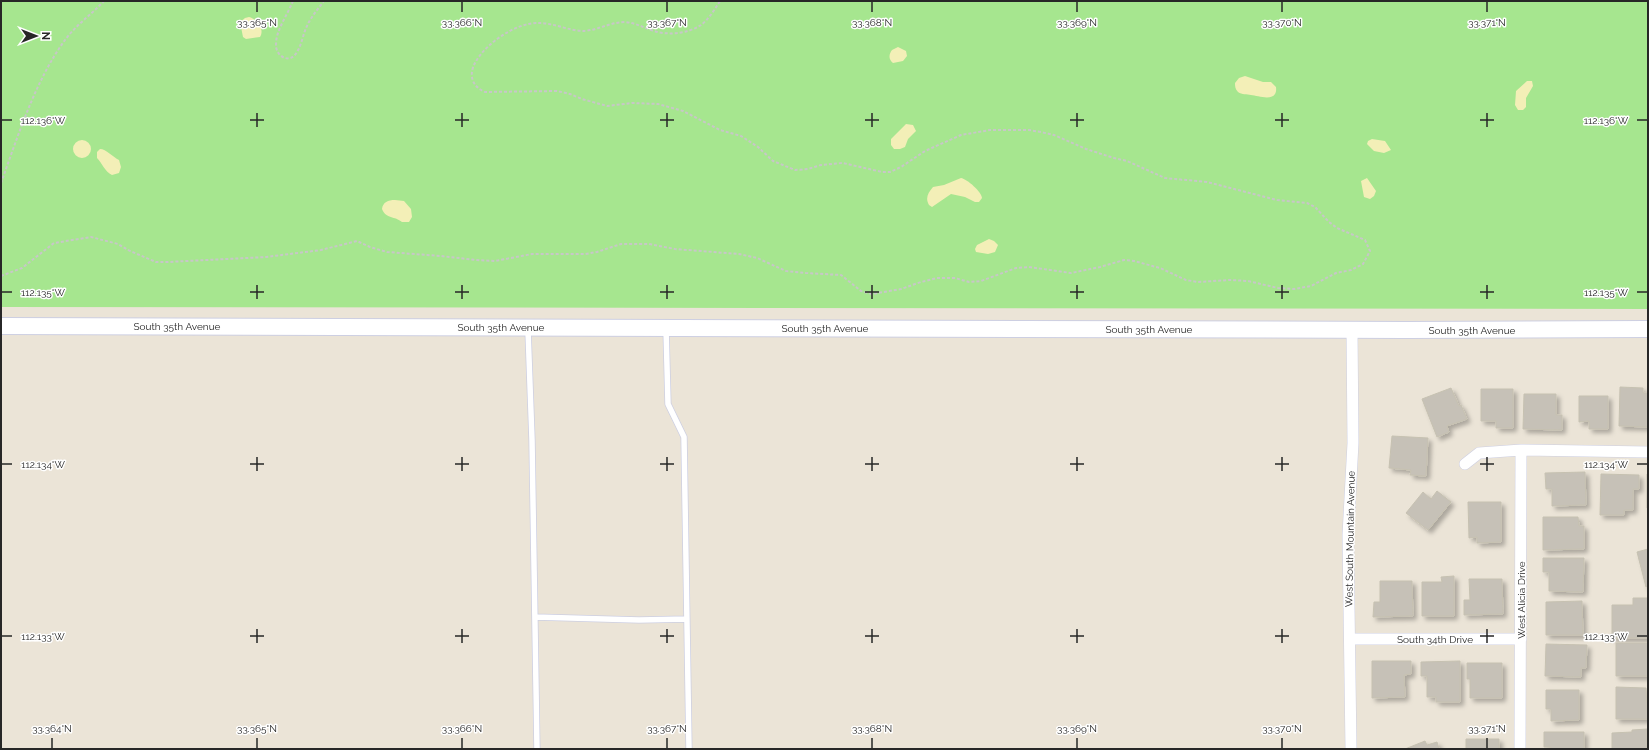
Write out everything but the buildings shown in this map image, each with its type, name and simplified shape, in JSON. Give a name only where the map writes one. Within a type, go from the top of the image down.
[{"type":"main road","name":"South 35th Avenue","points":[[1,326],[1352,330],[1648,329]]},
{"type":"street","name":"West South Mountain Avenue","points":[[1351,749],[1348,535],[1352,443],[1352,330]]},
{"type":"street","points":[[1465,464],[1479,453],[1521,450],[1648,452]]},
{"type":"street","name":"West Alicia Drive","points":[[1520,749],[1521,450]]},
{"type":"street","name":"South 34th Drive","points":[[1350,639],[1521,638]]},
{"type":"lane","points":[[528,328],[532,440],[536,749]]},
{"type":"lane","points":[[666,328],[668,404],[684,437],[689,749]]},
{"type":"lane","points":[[535,617],[639,620],[687,619]]},
{"type":"path","points":[[1,183],[39,85],[48,66],[73,30],[104,1]]},
{"type":"path","points":[[293,1],[278,34],[276,43],[276,48],[279,55],[287,59],[293,57],[297,53],[307,26],[324,1]]},
{"type":"path","points":[[1,276],[22,268],[54,242],[91,237],[118,244],[156,262],[277,255],[321,250],[356,242],[395,253],[495,261],[532,254],[585,254],[597,252],[621,244],[649,244],[690,251],[720,251],[739,254],[757,258],[786,271],[806,274],[841,275],[861,291],[872,294],[902,289],[937,278],[955,278],[969,282],[981,281],[1016,268],[1029,267],[1071,273],[1100,268],[1124,260],[1160,268],[1186,280],[1198,282],[1248,281],[1278,288],[1294,289],[1311,286],[1336,273],[1351,270],[1363,264],[1370,251],[1365,240],[1337,228],[1315,207],[1307,203],[1277,200],[1207,182],[1165,178],[1127,161],[1086,149],[1070,141],[1041,132],[1029,130],[990,130],[961,135],[926,151],[902,167],[890,172],[882,172],[843,163],[795,170],[773,161],[758,147],[741,136],[720,130],[683,111],[658,104],[632,103],[607,106],[570,94],[557,92],[486,92],[478,89],[473,82],[471,72],[474,64],[487,48],[505,34],[524,25],[537,22],[586,31],[625,22],[638,24],[651,30],[664,33],[680,33],[702,24],[720,1]]},
{"type":"green space","points":[[1,1],[1648,1],[1648,309],[1,307]]},
{"type":"sand","points":[[249,17],[255,20],[261,28],[262,31],[260,37],[246,39],[243,37],[240,22]]},
{"type":"sand","points":[[898,47],[906,51],[907,56],[903,61],[893,63],[890,58],[890,53]]},
{"type":"sand","points":[[1245,76],[1263,82],[1271,82],[1276,87],[1276,92],[1271,97],[1263,97],[1238,92],[1235,83],[1239,78]]},
{"type":"sand","points":[[1527,81],[1532,81],[1533,86],[1526,98],[1526,107],[1523,110],[1518,110],[1515,105],[1516,91]]},
{"type":"sand","points":[[906,124],[913,125],[916,131],[908,139],[905,147],[894,149],[891,145],[891,139]]},
{"type":"sand","points":[[1372,139],[1385,141],[1391,150],[1384,153],[1374,151],[1367,144],[1368,141]]},
{"type":"sand","points":[[82,140],[88,143],[91,149],[88,155],[82,158],[76,155],[73,149],[76,143]]},
{"type":"sand","points":[[100,149],[119,160],[121,167],[119,173],[112,175],[105,170],[97,158],[97,152]]},
{"type":"sand","points":[[961,178],[970,183],[980,192],[982,198],[979,202],[951,194],[932,207],[929,205],[927,200],[933,187],[944,185]]},
{"type":"sand","points":[[1367,178],[1376,191],[1374,196],[1370,199],[1364,197],[1361,181]]},
{"type":"sand","points":[[395,200],[404,201],[411,209],[412,217],[409,222],[402,222],[388,216],[382,209],[385,203]]},
{"type":"sand","points":[[989,239],[998,245],[995,252],[988,254],[976,252],[975,249],[977,245]]}]
